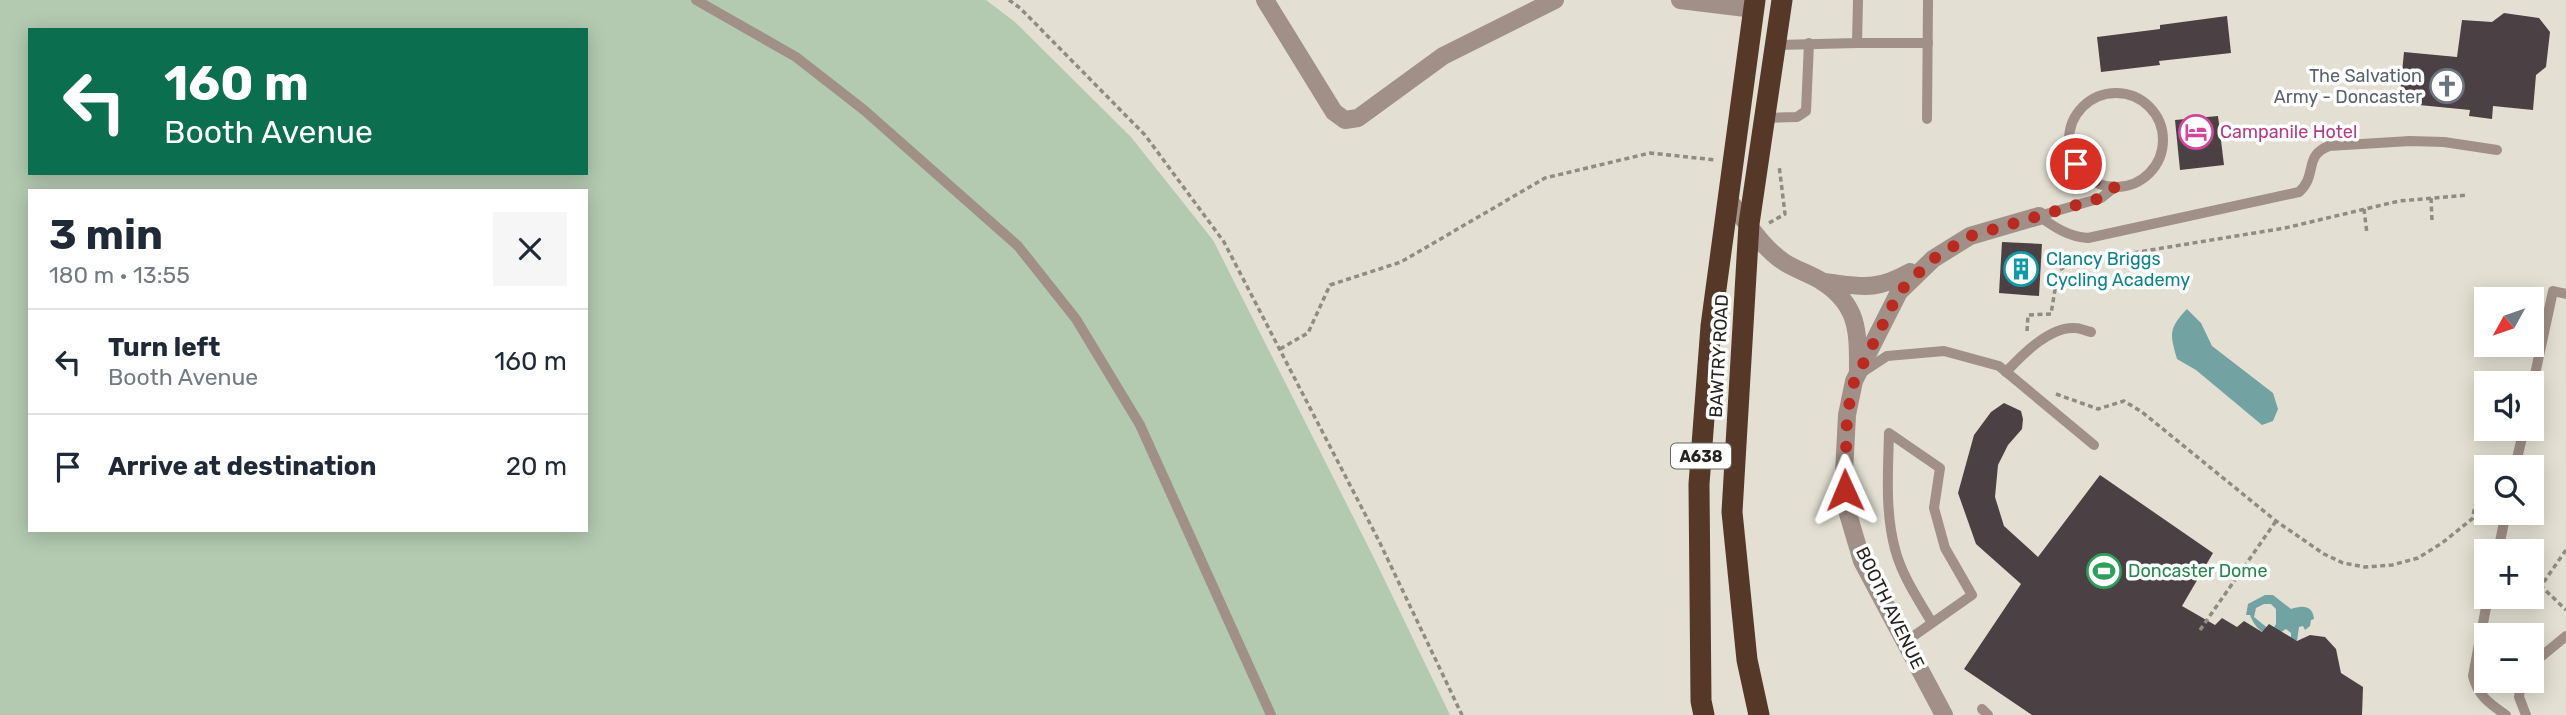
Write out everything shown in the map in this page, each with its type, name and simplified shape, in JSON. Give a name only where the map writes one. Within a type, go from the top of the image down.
[{"type":"highway","name":"BAWTRY ROAD","points":[[1759,715],[1749,670],[1732,512],[1749,224],[1782,0]]},
{"type":"highway","name":"BAWTRY ROAD","points":[[1704,715],[1701,701],[1699,484],[1711,326],[1754,4]]},
{"type":"highway","points":[[1749,670],[1752,715]]},
{"type":"street","points":[[1265,0],[1334,112],[1345,120],[1358,118],[1443,56],[1555,0]]},
{"type":"street","points":[[1680,0],[1754,4]]},
{"type":"street","points":[[1727,198],[1770,251],[1784,263],[1823,282],[1844,300],[1858,330],[1858,375]]},
{"type":"street","name":"BOOTH AVENUE","points":[[1944,715],[1862,561],[1846,507],[1844,473],[1847,415],[1854,382],[1899,292],[1933,259],[1970,236],[2039,216]]},
{"type":"street","points":[[1823,282],[1871,288],[1889,284],[1933,259]]},
{"type":"lane","points":[[696,0],[796,57],[863,110],[1018,246],[1076,318],[1140,425],[1271,715]]},
{"type":"lane","points":[[1857,43],[1858,0]]},
{"type":"lane","points":[[1927,119],[1928,0]]},
{"type":"lane","points":[[1765,118],[1797,117],[1806,111],[1809,43]]},
{"type":"lane","points":[[1775,45],[1928,43]]},
{"type":"lane","name":"BOOTH AVENUE","points":[[2039,216],[2101,198],[2115,187],[2130,185],[2144,178],[2155,168],[2162,154],[2164,139],[2161,124],[2153,110],[2142,100],[2128,94],[2112,93],[2097,97],[2084,106],[2075,118],[2070,141],[2076,164],[2086,176],[2099,184],[2115,187]]},
{"type":"lane","points":[[2039,216],[2068,234],[2088,238],[2299,192],[2306,185],[2314,155],[2318,150],[2329,146],[2410,141],[2444,142],[2497,150]]},
{"type":"lane","points":[[2536,371],[2553,291],[2566,294]]},
{"type":"lane","points":[[2006,372],[2027,351],[2050,335],[2073,328],[2091,332]]},
{"type":"lane","points":[[1858,375],[1887,356],[1944,351],[1999,366],[2094,445]]},
{"type":"lane","points":[[1905,642],[1932,623],[1972,594],[1945,548],[1934,508],[1940,468],[1889,433],[1887,498],[1895,549],[1910,588],[1932,623]]},
{"type":"lane","points":[[2486,609],[2473,676],[2476,689],[2483,698],[2506,715]]},
{"type":"lane","points":[[2544,654],[2566,636]]},
{"type":"lane","points":[[2520,693],[2526,715]]},
{"type":"path","points":[[1009,0],[1145,135],[1224,242],[1379,541],[1462,715]]},
{"type":"path","points":[[1280,349],[1308,333],[1329,285],[1401,262],[1545,178],[1650,153],[1716,160]]},
{"type":"path","points":[[2027,351],[2028,315],[2051,314],[2058,271],[2071,263],[2285,228],[2399,201],[2468,195]]},
{"type":"path","points":[[2431,198],[2432,221]]},
{"type":"path","points":[[2364,209],[2368,233]]},
{"type":"path","points":[[2029,390],[2038,387],[2098,409],[2124,401],[2142,412],[2276,521],[2324,554],[2343,563],[2365,567],[2392,565],[2418,558],[2472,519],[2474,511]]},
{"type":"path","points":[[2200,630],[2276,521]]},
{"type":"path","points":[[2566,550],[2541,586],[2566,610]]},
{"type":"green space","points":[[0,0],[986,0],[1015,22],[1131,137],[1213,240],[1450,715],[0,715]]},
{"type":"water","points":[[2187,309],[2201,323],[2212,346],[2273,393],[2278,409],[2273,421],[2262,425],[2196,370],[2177,359],[2172,332],[2176,322]]},
{"type":"water","points":[[2265,595],[2273,595],[2291,609],[2309,609],[2314,619],[2305,630],[2303,626],[2299,627],[2297,641],[2291,638],[2291,633],[2286,629],[2273,637],[2256,626],[2250,615],[2246,615],[2248,604]],"holes":[[[2271,604],[2276,609],[2276,624],[2270,630],[2254,617],[2256,608]]]},
{"type":"building","points":[[2504,13],[2539,18],[2550,32],[2546,67],[2536,75],[2533,110],[2493,106],[2492,119],[2469,116],[2470,110],[2399,103],[2404,52],[2457,57],[2462,20],[2492,22]]},
{"type":"building","points":[[2227,16],[2231,53],[2159,61],[2160,65],[2101,72],[2097,37],[2160,29],[2160,25]]},
{"type":"building","points":[[2218,116],[2224,165],[2180,170],[2175,120]]},
{"type":"building","name":"Clancy Briggs Cycling Academy","points":[[2002,242],[2042,244],[2039,296],[1999,293]]},
{"type":"building","name":"Doncaster Dome","points":[[2004,403],[2021,411],[2023,419],[2022,429],[2008,445],[1998,465],[1995,497],[2004,526],[2038,557],[2100,475],[2213,553],[2182,606],[2215,625],[2222,618],[2237,627],[2244,621],[2262,632],[2269,624],[2297,641],[2310,635],[2325,637],[2336,649],[2341,673],[2363,687],[2362,715],[2032,715],[1964,669],[2021,584],[1976,544],[1958,493],[1974,435],[1991,412]]},
{"type":"place","name":"The Salvation Army - Doncaster","points":[[2447,86]]},
{"type":"place","name":"Campanile Hotel","points":[[2196,132]]},
{"type":"place","name":"Clancy Briggs Cycling Academy","points":[[2021,269]]},
{"type":"place","name":"Doncaster Dome","points":[[2104,571]]},
{"type":"route","points":[[1845,490],[1847,415],[1854,382],[1899,292],[1933,259],[1970,236],[2101,198],[2115,187],[2099,184],[2086,176],[2076,164]]}]
